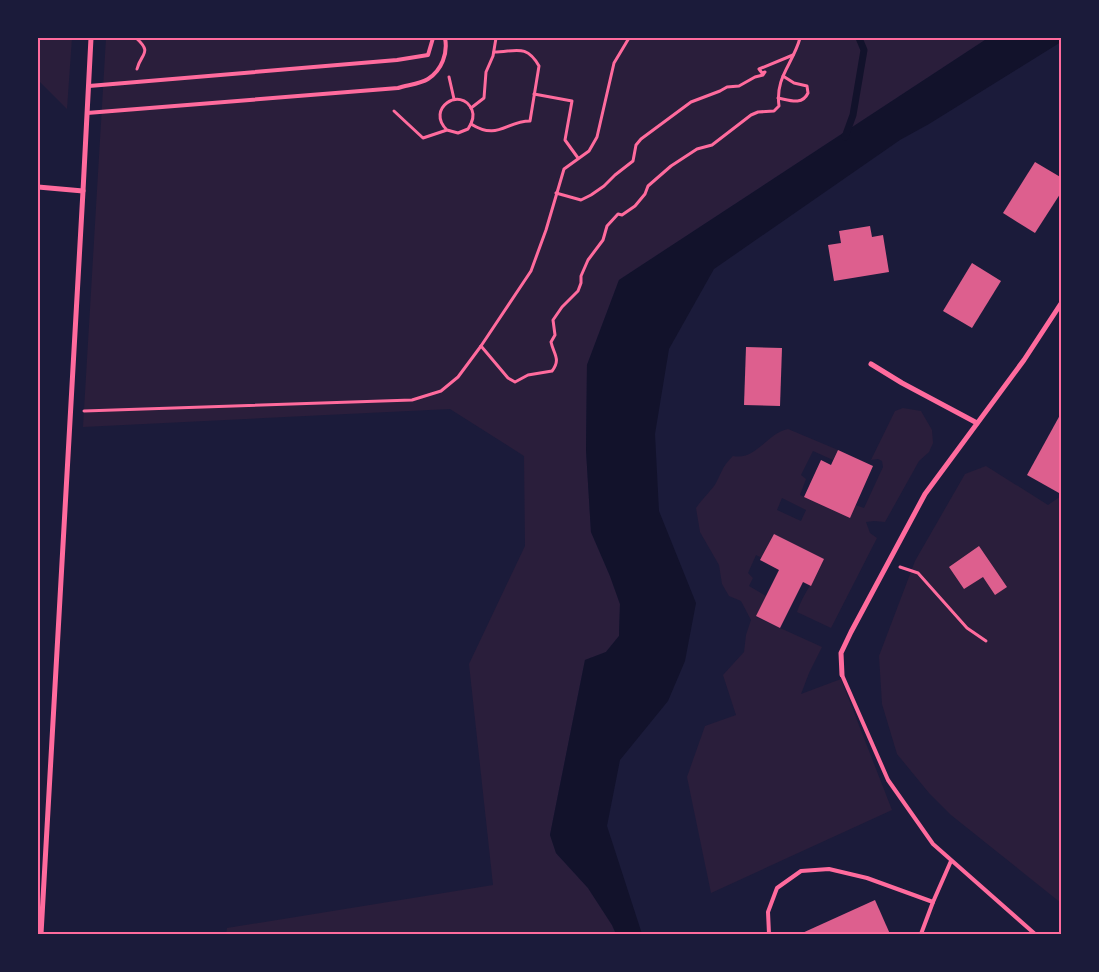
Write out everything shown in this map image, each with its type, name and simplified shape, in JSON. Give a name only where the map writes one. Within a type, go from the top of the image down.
[{"type":"street","points":[[41,934],[84,191],[91,38]]},
{"type":"street","points":[[38,187],[84,191]]},
{"type":"street","points":[[842,675],[841,653],[925,494],[1024,360],[1062,302]]},
{"type":"street","points":[[871,364],[977,423]]},
{"type":"lane","points":[[89,86],[405,59],[428,55],[433,38]]},
{"type":"lane","points":[[87,113],[398,88],[428,79],[441,66],[447,48],[445,38]]},
{"type":"lane","points":[[842,675],[888,780],[933,844],[1035,934]]},
{"type":"lane","points":[[921,934],[951,861]]},
{"type":"lane","points":[[769,934],[768,912],[777,888],[801,871],[829,870],[867,878],[933,902]]},
{"type":"path","points":[[134,82],[138,66],[146,53],[144,46],[136,38]]},
{"type":"path","points":[[471,108],[484,98],[486,72],[494,52],[496,38]]},
{"type":"path","points":[[71,412],[412,400],[441,390],[458,377],[531,271],[546,230],[564,169],[590,151],[597,137],[614,63],[629,38]]},
{"type":"path","points":[[481,346],[508,378],[515,382],[528,375],[552,371],[557,365],[557,357],[552,342],[555,335],[553,320],[562,307],[578,291],[588,260],[603,240],[607,226],[612,219],[618,214],[622,216],[634,206],[645,194],[648,186],[671,166],[697,149],[712,145],[751,115],[758,112],[774,111],[779,106],[779,83],[800,38]]},
{"type":"path","points":[[472,124],[480,129],[500,131],[513,125],[530,121],[539,66],[523,50],[494,52]]},
{"type":"path","points":[[556,193],[581,200],[591,195],[633,161],[636,145],[672,114],[690,102],[717,93],[727,87],[738,86],[763,75],[766,72],[758,70],[794,54]]},
{"type":"path","points":[[448,74],[454,99]]},
{"type":"path","points":[[778,98],[799,102],[804,100],[808,93],[807,86],[794,83],[783,76]]},
{"type":"path","points":[[534,94],[572,101],[565,140],[578,158]]},
{"type":"path","points":[[454,99],[464,101],[473,113],[472,124],[463,132],[447,130],[440,121],[441,109],[454,99]]},
{"type":"path","points":[[394,111],[423,138],[447,130]]},
{"type":"path","points":[[888,562],[918,573],[967,628],[986,641]]},
{"type":"shaded area","points":[[38,38],[72,38],[67,109],[38,80]]},
{"type":"shaded area","points":[[106,38],[988,38],[619,280],[587,365],[586,450],[591,532],[620,604],[619,636],[606,652],[585,660],[550,835],[556,853],[588,888],[616,934],[226,934],[227,928],[493,885],[469,664],[525,546],[524,456],[450,409],[83,427]]},
{"type":"shaded area","points":[[988,38],[1061,38],[1061,42],[900,140],[714,269],[669,349],[655,434],[659,511],[696,603],[685,661],[668,701],[620,760],[607,826],[642,934],[616,934],[588,888],[556,853],[550,835],[585,660],[606,652],[619,636],[620,604],[591,532],[586,450],[587,365],[619,280]]},
{"type":"shaded area","points":[[903,408],[921,411],[932,430],[933,443],[929,452],[919,461],[885,522],[866,522],[870,533],[877,538],[831,628],[797,612],[824,559],[774,534],[762,558],[756,555],[748,573],[753,578],[749,586],[766,596],[756,617],[822,647],[801,694],[841,679],[892,810],[711,893],[687,777],[705,726],[736,715],[723,675],[744,652],[746,635],[751,620],[741,601],[729,596],[722,584],[719,565],[700,532],[696,508],[714,486],[733,456],[741,456],[755,451],[774,436],[788,429],[838,450],[833,460],[813,451],[801,475],[806,479],[800,495],[839,513],[855,505],[864,508],[883,467],[882,461],[878,459],[871,460],[895,411]],"holes":[[[782,498],[806,510],[801,521],[777,510]]]},
{"type":"shaded area","points":[[986,466],[1048,505],[1061,496],[1061,903],[951,815],[929,793],[897,754],[882,704],[879,656],[915,561],[965,474]]},
{"type":"building","points":[[1035,162],[1062,178],[1062,191],[1035,233],[1003,213]]},
{"type":"building","points":[[870,226],[872,237],[883,235],[889,272],[834,281],[828,245],[841,243],[839,231]]},
{"type":"building","points":[[972,263],[1001,281],[972,328],[943,311]]},
{"type":"building","points":[[746,347],[782,348],[780,406],[744,405]]},
{"type":"building","points":[[1060,415],[1062,415],[1062,488],[1059,493],[1027,475]]},
{"type":"building","points":[[838,450],[873,466],[850,518],[804,497],[821,460],[831,465]]},
{"type":"building","points":[[774,534],[824,559],[811,586],[803,582],[780,628],[756,616],[779,570],[760,560]]},
{"type":"building","points":[[979,546],[1007,587],[995,595],[983,577],[964,589],[949,567]]},
{"type":"building","points":[[875,900],[890,934],[800,934]]},
{"type":"waterway","points":[[845,137],[853,115],[864,50],[859,38]]}]
